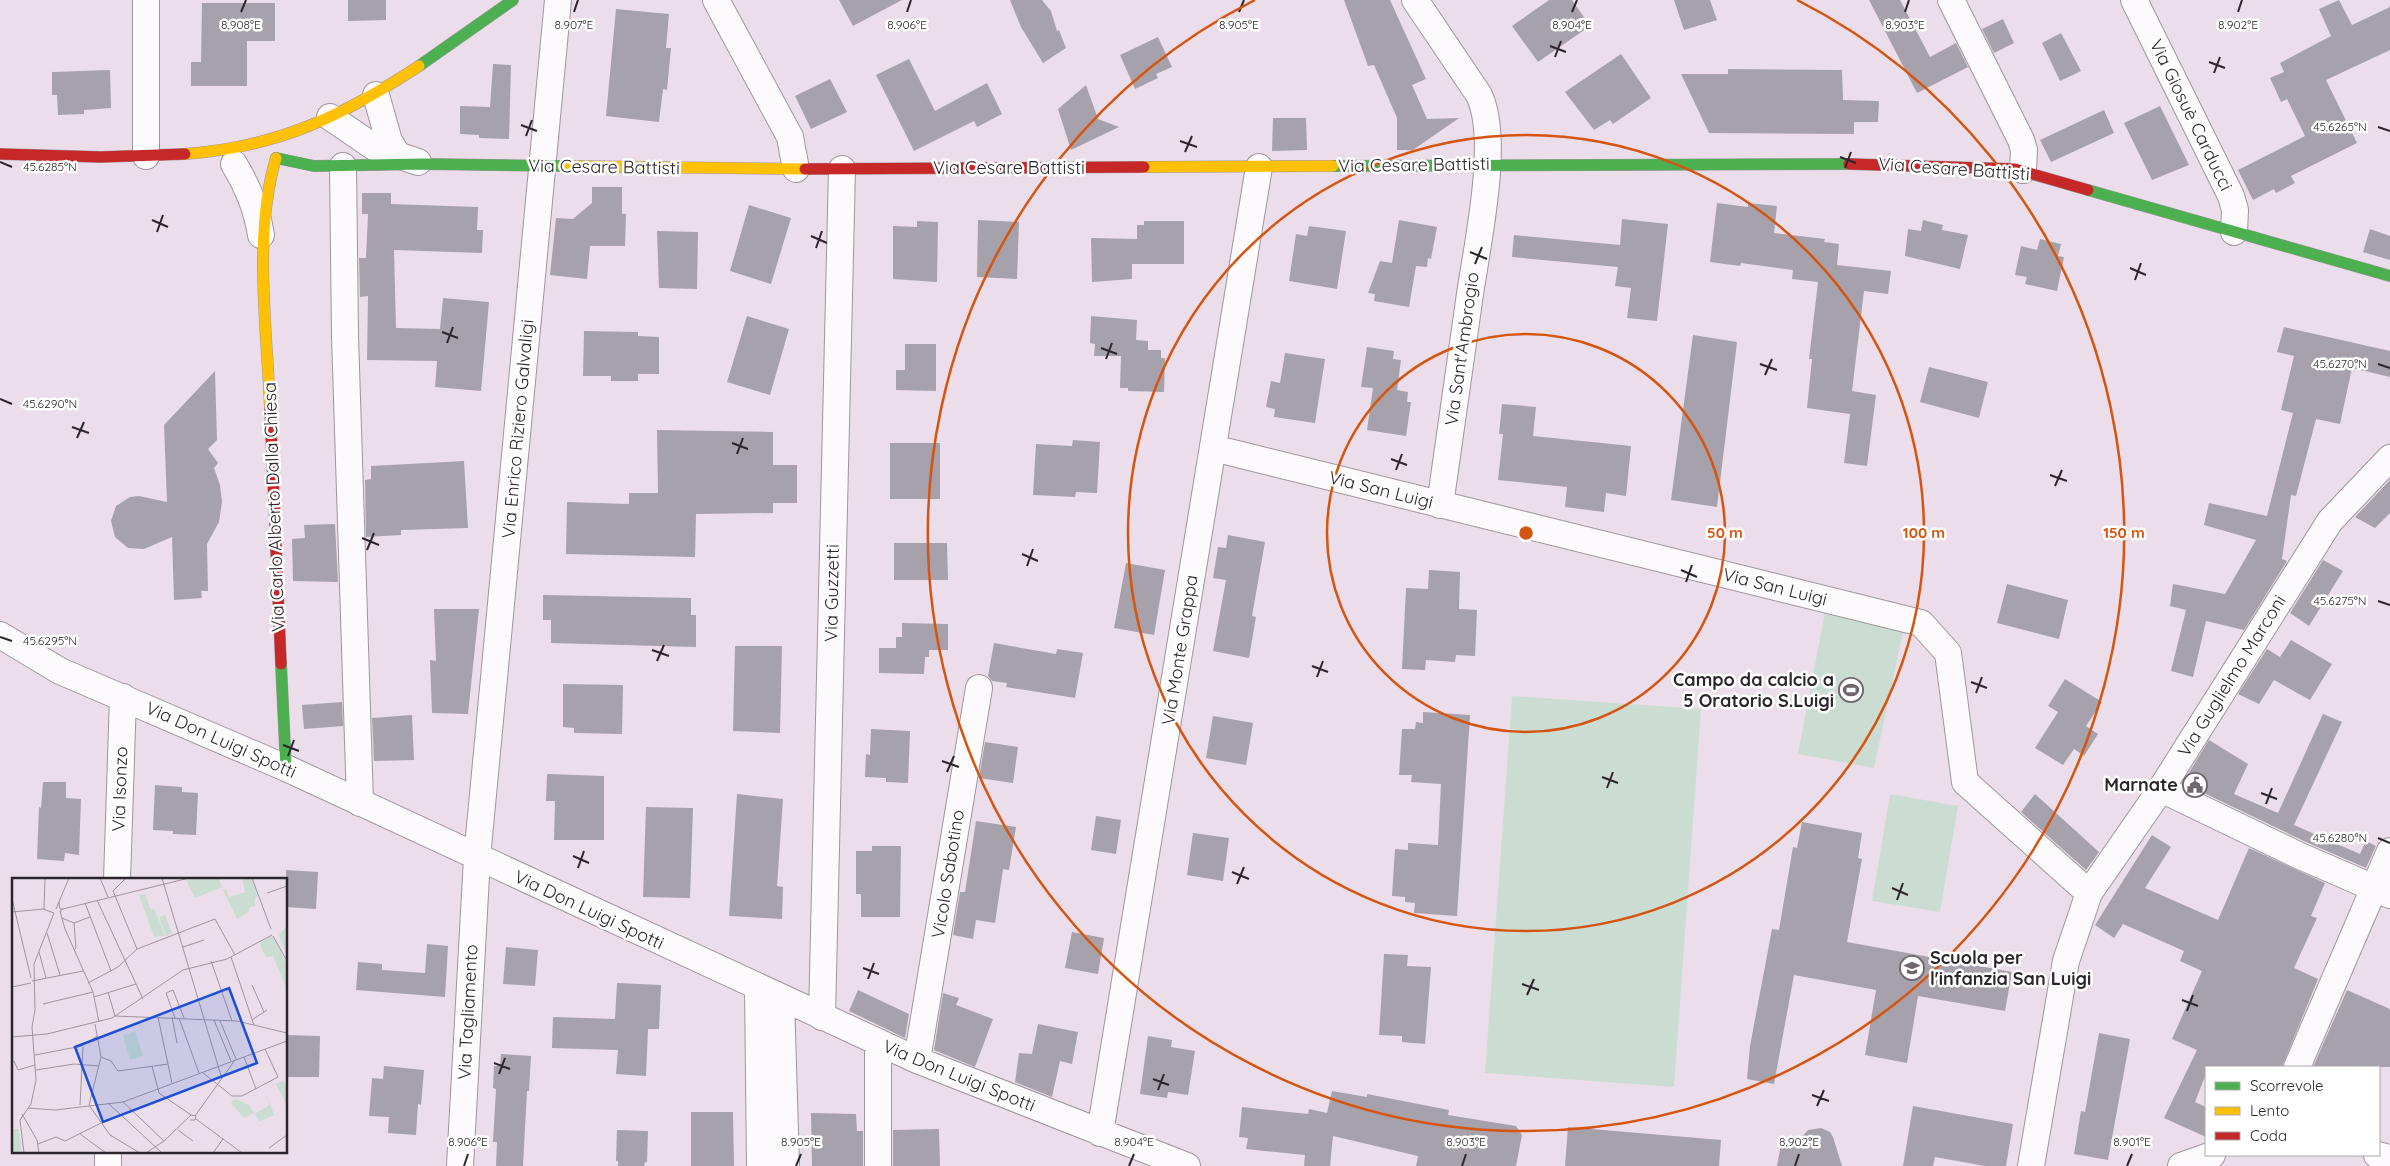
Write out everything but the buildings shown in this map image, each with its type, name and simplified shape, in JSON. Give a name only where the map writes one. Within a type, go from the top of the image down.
[{"type":"street","points":[[146,0],[146,156]]},
{"type":"street","points":[[146,156],[195,152],[268,141],[335,124],[514,0]]},
{"type":"street","name":"Via Enrico Riziero Galvaligi","points":[[477,858],[558,0]]},
{"type":"street","points":[[716,0],[790,137],[796,168]]},
{"type":"street","name":"Via Sant'Ambrogio","points":[[1415,0],[1482,102],[1488,133],[1488,165],[1440,504]]},
{"type":"street","points":[[1951,0],[2021,140],[2024,150],[2023,170]]},
{"type":"street","name":"Via Giosuè Carducci","points":[[2134,0],[2231,196],[2235,210],[2234,232]]},
{"type":"street","points":[[376,94],[389,141],[398,156]]},
{"type":"street","name":"Via Cesare Battisti","points":[[335,124],[374,147],[424,164]]},
{"type":"street","points":[[262,160],[276,158],[293,152]]},
{"type":"street","points":[[0,154],[146,156],[228,163]]},
{"type":"street","name":"Via Cesare Battisti","points":[[276,158],[314,166],[424,164],[842,169],[1798,163],[2023,170],[2390,276]]},
{"type":"street","name":"Via Carlo Alberto Dalla Chiesa","points":[[263,246],[268,186],[276,158]]},
{"type":"street","name":"Via Carlo Alberto Dalla Chiesa","points":[[228,163],[258,214],[263,246],[286,768]]},
{"type":"street","points":[[343,166],[345,336],[360,803]]},
{"type":"street","name":"Via Monte Grappa","points":[[1100,1133],[1258,167]]},
{"type":"street","name":"Via Guzzetti","points":[[822,1017],[842,169]]},
{"type":"street","name":"Via San Luigi","points":[[1213,448],[1921,622],[1948,652],[1965,782],[2089,893]]},
{"type":"street","name":"Via Guglielmo Marconi","points":[[2031,1166],[2066,961],[2089,893],[2161,789],[2330,521],[2390,458]]},
{"type":"street","name":"Via Don Luigi Spotti","points":[[0,635],[60,670],[286,768],[917,1060],[1187,1166]]},
{"type":"street","name":"Vicolo Sabotino","points":[[917,1060],[979,688]]},
{"type":"street","name":"Via Isonzo","points":[[117,878],[123,698]]},
{"type":"street","points":[[2161,789],[2300,856],[2382,891]]},
{"type":"street","points":[[2297,1066],[2382,891],[2390,852]]},
{"type":"street","name":"Via Tagliamento","points":[[460,1166],[477,858]]},
{"type":"street","points":[[760,1166],[769,993]]},
{"type":"street","points":[[769,993],[786,1166]]},
{"type":"street","points":[[878,1042],[878,1166]]},
{"type":"street","points":[[2181,1166],[2209,1156]]},
{"type":"green space","name":"Campo da calcio a 5 Oratorio S.Luigi","points":[[1826,607],[1904,627],[1874,768],[1798,754]]},
{"type":"green space","points":[[1512,696],[1701,709],[1674,1087],[1485,1073]]},
{"type":"green space","points":[[1890,794],[1958,806],[1940,912],[1872,901]]},
{"type":"traffic: fast","points":[[419,66],[513,0]]},
{"type":"traffic: fast","points":[[276,158],[314,166],[424,164],[563,166]]},
{"type":"traffic: fast","points":[[1333,166],[1849,164]]},
{"type":"traffic: fast","points":[[2088,190],[2390,276]]},
{"type":"traffic: fast","points":[[281,664],[286,768]]},
{"type":"traffic: slow","points":[[185,154],[250,144],[308,126],[363,100],[419,66]]},
{"type":"traffic: slow","points":[[270,407],[263,250],[269,188],[276,158]]},
{"type":"traffic: slow","points":[[563,166],[805,169]]},
{"type":"traffic: slow","points":[[1144,167],[1333,166]]},
{"type":"traffic: jam","points":[[0,154],[101,157],[185,154]]},
{"type":"traffic: jam","points":[[1849,164],[2015,169],[2088,190]]},
{"type":"traffic: jam","points":[[805,169],[1144,167]]},
{"type":"traffic: jam","points":[[270,407],[281,664]]},
{"type":"place","name":"Campo da calcio a 5 Oratorio S.Luigi","points":[[1851,690]]},
{"type":"place","name":"Marnate","points":[[2195,785]]},
{"type":"place","name":"Scuola per l'infanzia San Luigi","points":[[1912,968]]}]
